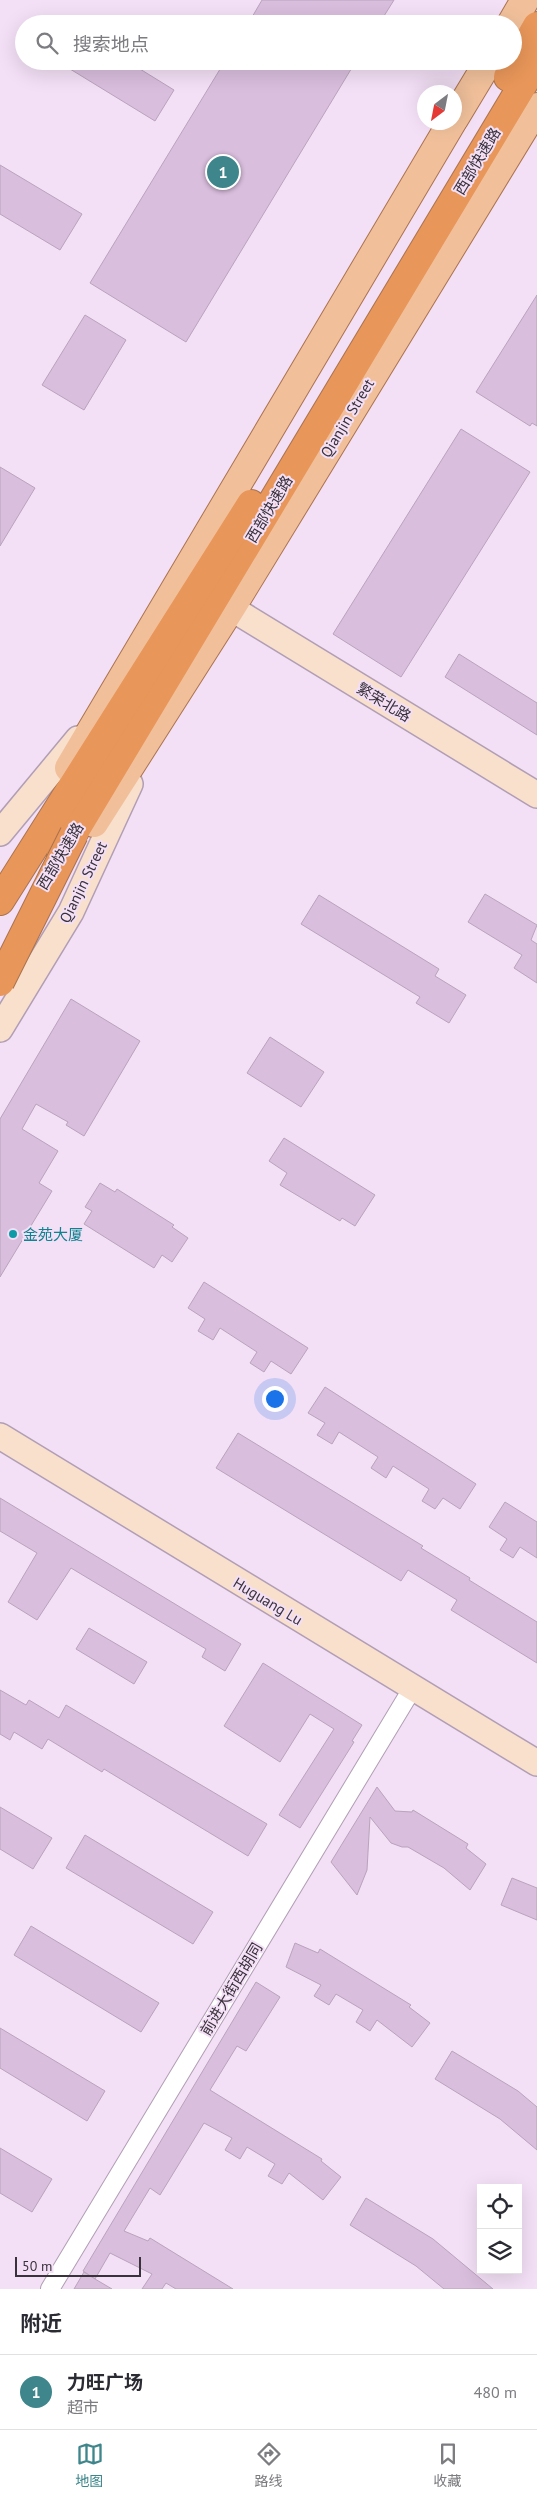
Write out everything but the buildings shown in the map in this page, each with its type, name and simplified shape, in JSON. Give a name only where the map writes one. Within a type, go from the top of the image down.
[{"type":"highway","name":"西部快速路","points":[[522,52],[537,26]]},
{"type":"highway","name":"西部快速路","points":[[0,956],[537,61]]},
{"type":"highway","name":"西部快速路","points":[[0,901],[366,321],[511,70]]},
{"type":"highway","points":[[0,982],[74,834]]},
{"type":"main road","points":[[516,15],[525,0]]},
{"type":"main road","points":[[462,106],[484,70]]},
{"type":"main road","name":"Qianjin Street","points":[[0,973],[231,608],[537,107]]},
{"type":"main road","points":[[0,885],[447,130]]},
{"type":"street","name":"繁荣北路","points":[[231,608],[537,795]]},
{"type":"street","points":[[0,833],[108,703]]},
{"type":"street","name":"Qianjin Street","points":[[0,1029],[71,912],[155,729]]},
{"type":"street","name":"Huguang Lu","points":[[0,1436],[412,1689],[537,1763]]},
{"type":"street","name":"前进大街西胡同","points":[[50,2289],[412,1689]]},
{"type":"place","name":"力旺广场","points":[[223,172]]},
{"type":"place","name":"金苑大厦","points":[[13,1234]]}]
